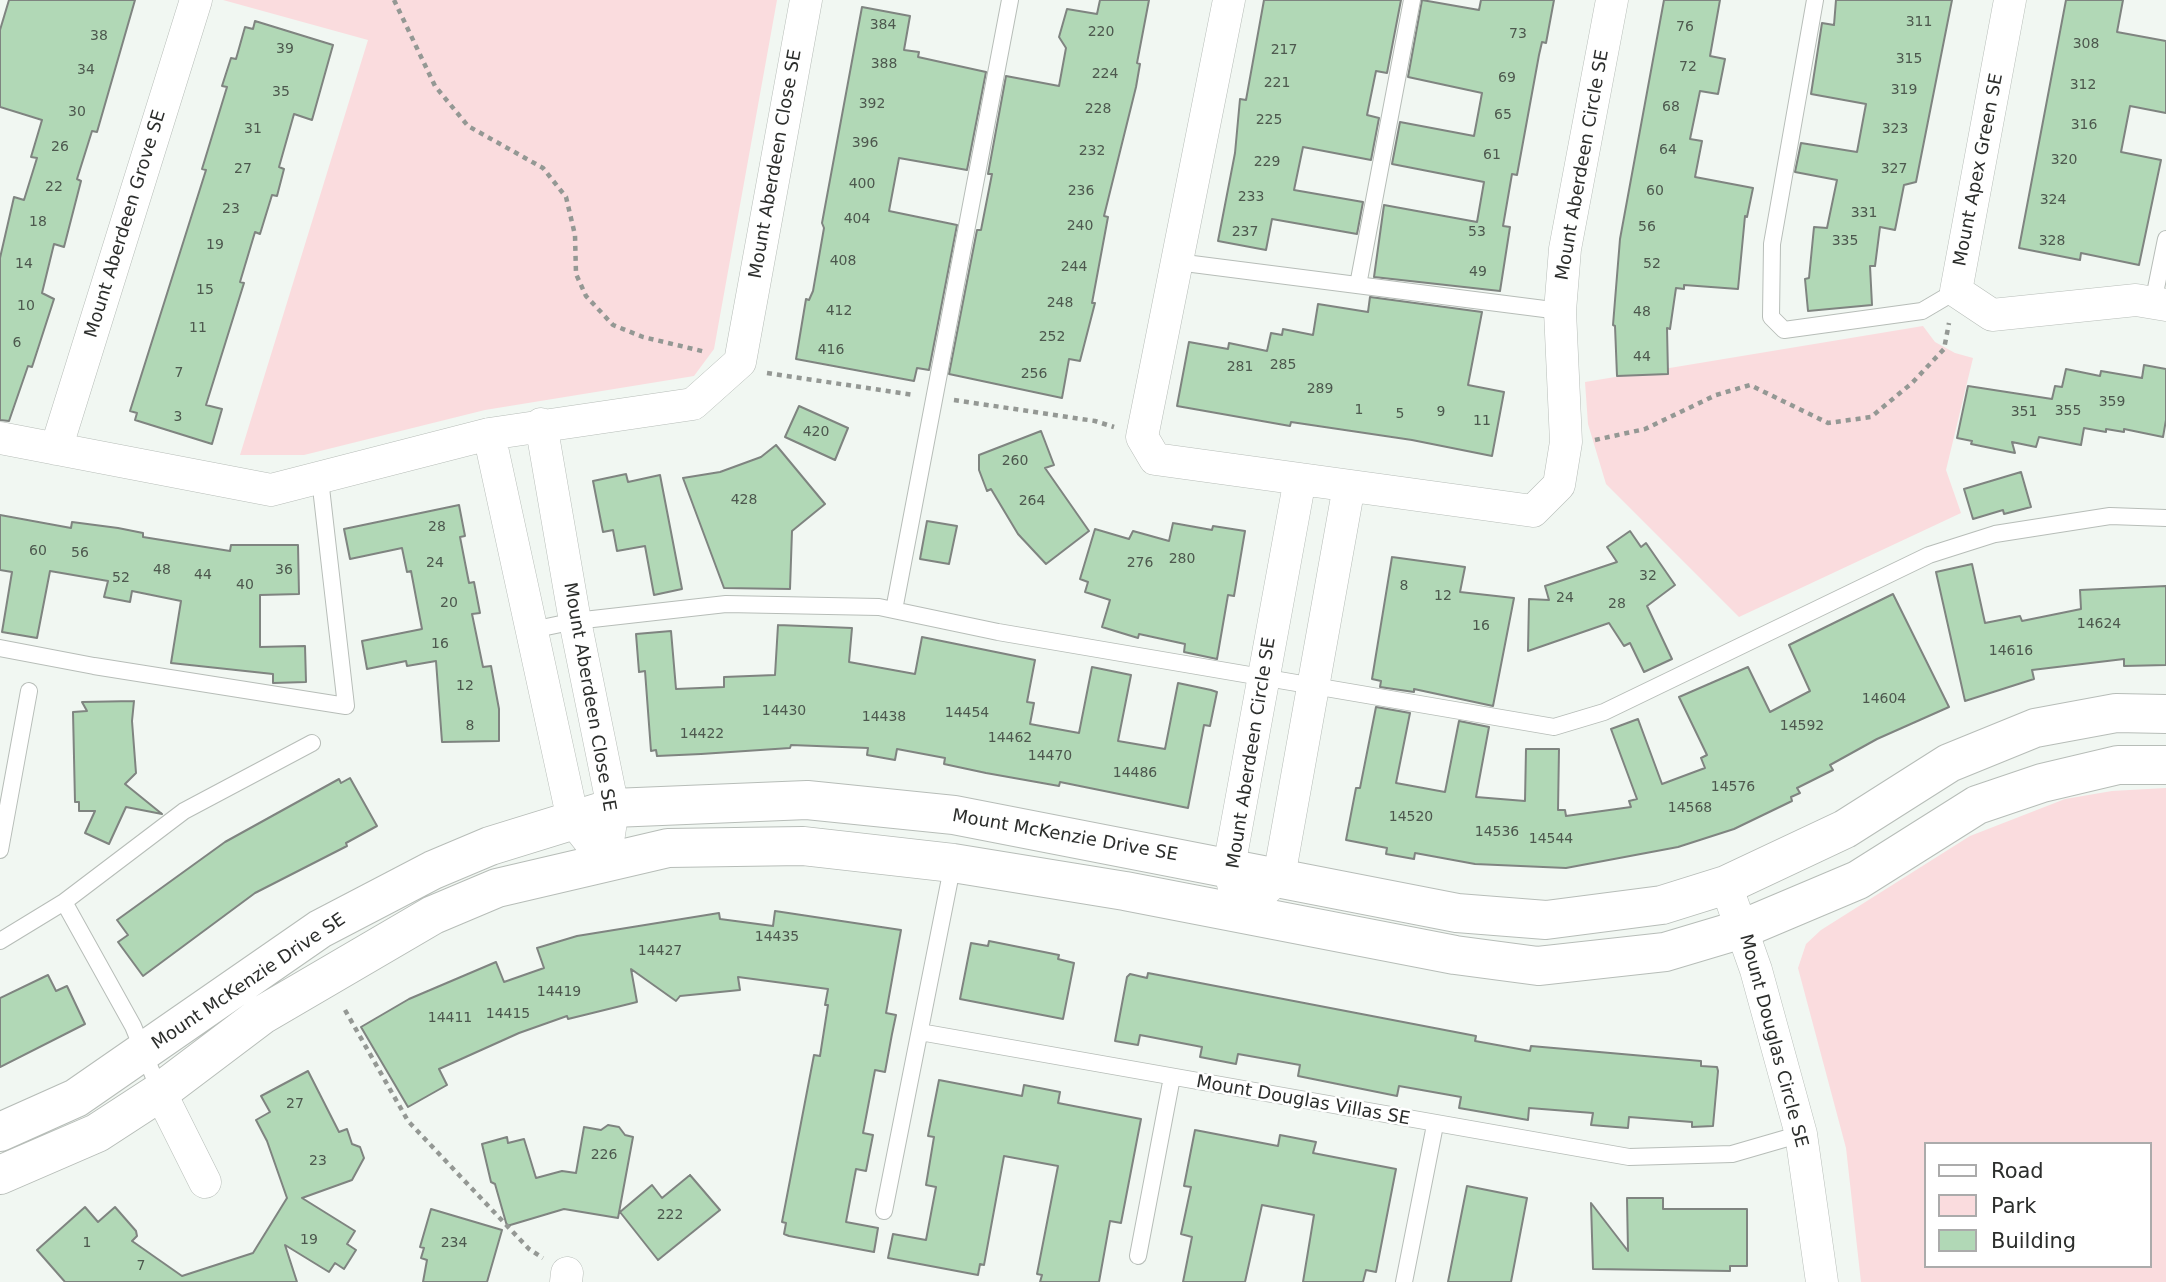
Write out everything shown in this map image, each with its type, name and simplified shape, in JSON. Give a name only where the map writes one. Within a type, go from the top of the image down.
[{"type":"street","name":"Mount Aberdeen Grove SE","points":[[56,449],[196,0]]},
{"type":"street","name":"Mount Aberdeen Close SE","points":[[740,362],[806,0]]},
{"type":"street","name":"Mount Aberdeen Circle SE","points":[[1230,0],[1142,437],[1155,459],[1533,510],[1559,485],[1566,442],[1560,311],[1564,249],[1612,0]]},
{"type":"street","name":"Mount Apex Green SE","points":[[2010,0],[1956,291],[1992,315],[2136,300],[2159,304]]},
{"type":"street","points":[[0,438],[271,490],[489,434],[541,424],[693,404],[740,362]]},
{"type":"street","name":"Mount Aberdeen Close SE","points":[[541,424],[575,621],[613,808],[605,860]]},
{"type":"street","name":"Mount Aberdeen Close SE","points":[[489,434],[573,820],[605,860]]},
{"type":"street","name":"Mount Aberdeen Circle SE","points":[[1240,913],[1229,867],[1300,479]]},
{"type":"street","points":[[1240,913],[1279,877],[1349,485]]},
{"type":"street","name":"Mount McKenzie Drive SE","points":[[0,1132],[76,1098],[320,929],[433,870],[491,846],[613,808],[820,801],[954,815],[1457,913],[1546,919],[1662,905],[1726,885],[1845,829],[1949,763],[2035,728],[2116,713],[2166,714]]},
{"type":"street","name":"Mount McKenzie Drive SE","points":[[0,1175],[70,1147],[160,1092],[262,1015],[433,915],[497,888],[605,860],[668,848],[803,846],[953,863],[1240,913],[1455,955],[1538,966],[1665,952],[1742,929],[1858,880],[1977,805],[2042,783],[2118,765],[2166,765]]},
{"type":"street","name":"Mount Douglas Circle SE","points":[[1726,885],[1742,929],[1801,1134],[1822,1282]]},
{"type":"street","points":[[160,1092],[205,1182]]},
{"type":"lane","points":[[894,610],[1010,0]]},
{"type":"lane","points":[[1359,285],[1412,0]]},
{"type":"lane","points":[[1815,0],[1772,244],[1771,317],[1784,330],[1922,311],[1956,291]]},
{"type":"lane","points":[[2159,304],[2166,239]]},
{"type":"lane","points":[[1177,262],[1560,311]]},
{"type":"lane","points":[[0,648],[94,666],[346,706],[320,479]]},
{"type":"lane","points":[[533,630],[575,621],[726,604],[879,607],[998,632],[1553,727],[1604,712],[1929,555],[1995,534],[2110,516],[2166,518]]},
{"type":"lane","points":[[0,850],[29,691]]},
{"type":"lane","points":[[0,941],[64,902],[184,811],[312,743]]},
{"type":"lane","points":[[884,1211],[953,863]]},
{"type":"lane","points":[[64,902],[145,1052],[160,1092]]},
{"type":"lane","name":"Mount Douglas Villas SE","points":[[920,1032],[1434,1125],[1629,1157],[1732,1154],[1801,1134]]},
{"type":"lane","name":"Mount Douglas Villas SE","points":[[1138,1256],[1172,1077]]},
{"type":"lane","name":"Mount Douglas Villas SE","points":[[1404,1282],[1434,1125]]},
{"type":"path","points":[[394,0],[435,86],[468,126],[543,168],[566,197],[575,235],[576,274],[586,296],[613,325],[643,337],[740,362]]},
{"type":"path","points":[[1566,442],[1593,441],[1646,429],[1716,396],[1750,385],[1829,423],[1871,417],[1912,383],[1944,349],[1956,291]]},
{"type":"path","points":[[345,1010],[408,1121],[529,1249],[566,1278]]},
{"type":"green space","points":[[223,0],[777,0],[714,349],[694,376],[485,410],[304,455],[240,455],[368,40]]},
{"type":"green space","points":[[1923,326],[1935,342],[1955,353],[1973,358],[1946,470],[1961,513],[1739,617],[1606,484],[1588,424],[1585,382]]},
{"type":"green space","points":[[2166,788],[2166,1282],[1861,1282],[1846,1148],[1798,968],[1806,944],[1821,930],[1970,836],[2065,799],[2112,791]]},
{"type":"building","points":[[9,0],[135,0],[97,132],[92,131],[77,179],[81,181],[64,247],[54,244],[42,293],[54,299],[32,367],[28,366],[9,421],[0,420],[0,258],[14,197],[24,200],[37,158],[31,157],[42,120],[0,107],[0,30]]},
{"type":"building","points":[[1100,0],[1149,0],[1137,63],[1140,64],[1136,87],[1104,216],[1108,217],[1092,303],[1095,303],[1080,361],[1069,359],[1062,398],[949,374],[977,230],[981,230],[992,174],[988,174],[1006,76],[1059,86],[1066,48],[1059,37],[1067,9],[1097,14]]},
{"type":"building","points":[[1264,0],[1401,0],[1387,73],[1376,71],[1367,115],[1379,118],[1371,160],[1303,147],[1294,190],[1363,202],[1357,234],[1272,219],[1266,250],[1218,241],[1235,153],[1240,99],[1246,100]]},
{"type":"building","points":[[1422,0],[1479,10],[1481,0],[1554,0],[1546,43],[1542,42],[1539,55],[1517,175],[1512,174],[1503,226],[1510,227],[1500,291],[1374,277],[1384,205],[1477,222],[1484,182],[1392,164],[1400,122],[1474,136],[1482,93],[1408,77]]},
{"type":"building","points":[[1664,0],[1720,0],[1710,56],[1725,59],[1718,94],[1700,91],[1690,139],[1702,141],[1695,177],[1753,188],[1747,217],[1745,216],[1738,289],[1684,285],[1684,289],[1676,288],[1670,329],[1667,328],[1668,374],[1617,376],[1613,325],[1620,239]]},
{"type":"building","points":[[1836,0],[1952,0],[1916,182],[1904,185],[1895,230],[1880,227],[1875,266],[1870,266],[1872,305],[1808,311],[1805,279],[1809,278],[1814,227],[1827,228],[1837,180],[1795,172],[1801,143],[1857,152],[1866,104],[1811,94],[1822,23],[1834,25]]},
{"type":"building","points":[[2066,0],[2123,0],[2117,32],[2166,41],[2166,113],[2130,106],[2121,152],[2161,160],[2139,265],[2081,253],[2080,260],[2019,248]]},
{"type":"building","points":[[862,7],[910,16],[904,50],[919,52],[918,57],[986,72],[967,170],[899,158],[889,211],[957,225],[929,370],[917,368],[914,381],[796,359],[806,299],[809,300],[813,291],[824,228],[822,223]]},
{"type":"building","points":[[255,21],[333,45],[312,120],[294,114],[279,167],[284,169],[277,196],[272,195],[260,234],[255,232],[240,282],[244,283],[206,405],[222,409],[212,444],[135,420],[137,413],[130,411],[206,170],[202,169],[227,87],[222,86],[231,58],[236,59],[245,27],[253,29]]},
{"type":"building","points":[[1370,297],[1482,312],[1468,385],[1504,392],[1492,456],[1412,440],[1291,422],[1290,426],[1177,406],[1189,342],[1228,349],[1229,343],[1267,351],[1271,333],[1282,335],[1283,329],[1313,335],[1318,304],[1368,312]]},
{"type":"building","points":[[2144,365],[2166,369],[2166,420],[2163,437],[2124,429],[2124,432],[2106,429],[2106,432],[2084,428],[2081,445],[2039,437],[2036,447],[2012,442],[2015,453],[1971,444],[1972,441],[1957,438],[1968,386],[2052,399],[2055,386],[2062,387],[2066,369],[2100,376],[2101,371],[2142,378]]},
{"type":"building","points":[[799,406],[848,428],[835,460],[785,437]]},
{"type":"building","points":[[1041,431],[1054,465],[1045,468],[1089,531],[1046,564],[1018,534],[991,489],[987,491],[979,470],[979,455]]},
{"type":"building","points":[[776,445],[825,504],[792,531],[790,589],[724,588],[683,478],[720,472],[761,457]]},
{"type":"building","points":[[2021,472],[2031,507],[2004,514],[2003,510],[1973,519],[1964,489]]},
{"type":"building","points":[[626,474],[628,482],[660,475],[682,589],[654,595],[645,546],[617,551],[613,530],[603,532],[593,481]]},
{"type":"building","points":[[459,505],[465,536],[460,537],[469,583],[474,582],[480,613],[472,614],[483,667],[491,666],[499,709],[499,741],[442,742],[436,661],[407,666],[406,661],[367,669],[362,641],[422,629],[411,571],[407,572],[402,548],[350,559],[344,529]]},
{"type":"building","points":[[0,515],[71,528],[72,522],[118,528],[143,533],[143,537],[230,551],[231,545],[298,545],[299,594],[260,595],[260,647],[305,646],[306,682],[273,683],[273,674],[171,663],[181,601],[132,591],[130,602],[104,597],[108,581],[50,571],[37,638],[2,632],[12,572],[0,570]]},
{"type":"building","points":[[927,521],[957,526],[949,564],[920,559]]},
{"type":"building","points":[[1173,523],[1212,530],[1213,526],[1245,531],[1234,596],[1228,595],[1217,659],[1184,652],[1185,644],[1139,634],[1138,638],[1102,627],[1110,600],[1085,592],[1088,582],[1080,579],[1095,529],[1129,539],[1133,531],[1169,541]]},
{"type":"building","points":[[1630,531],[1641,547],[1646,543],[1675,585],[1647,606],[1672,659],[1644,672],[1630,643],[1624,646],[1609,623],[1528,651],[1529,599],[1549,600],[1545,586],[1617,562],[1607,547]]},
{"type":"building","points":[[1392,557],[1465,567],[1460,592],[1514,598],[1493,706],[1414,689],[1414,692],[1380,687],[1381,681],[1372,679]]},
{"type":"building","points":[[1972,564],[1985,623],[2020,616],[2022,621],[2081,609],[2080,590],[2166,586],[2166,665],[2124,666],[2124,659],[2032,670],[2034,679],[1965,701],[1936,572]]},
{"type":"building","points":[[1893,594],[1949,707],[1877,739],[1830,765],[1833,770],[1797,788],[1800,793],[1791,797],[1792,801],[1734,829],[1678,847],[1566,868],[1475,864],[1415,853],[1414,859],[1386,854],[1387,848],[1346,840],[1356,788],[1360,788],[1376,707],[1410,713],[1396,783],[1445,792],[1459,721],[1489,727],[1476,797],[1525,801],[1526,749],[1559,749],[1558,810],[1565,810],[1566,816],[1631,807],[1629,801],[1637,799],[1611,729],[1638,719],[1662,784],[1705,768],[1701,758],[1707,755],[1679,697],[1748,667],[1770,712],[1810,691],[1789,645]]},
{"type":"building","points":[[778,625],[852,628],[849,662],[915,674],[922,637],[1035,660],[1027,702],[1034,703],[1030,724],[1079,733],[1092,667],[1131,675],[1118,741],[1165,749],[1178,683],[1217,692],[1210,726],[1204,725],[1188,808],[1060,782],[1059,786],[986,773],[944,764],[945,758],[897,749],[895,760],[867,755],[868,748],[791,745],[790,748],[657,756],[656,750],[651,751],[645,671],[639,672],[636,634],[671,631],[676,689],[724,687],[724,677],[775,675]]},
{"type":"building","points":[[134,701],[132,721],[136,773],[125,784],[162,814],[126,807],[109,844],[85,833],[95,811],[79,811],[79,802],[75,802],[73,712],[87,711],[82,702]]},
{"type":"building","points":[[350,778],[377,826],[346,843],[347,846],[255,893],[143,976],[118,942],[128,935],[117,920],[225,842],[339,779],[341,783]]},
{"type":"building","points":[[775,911],[901,930],[886,1013],[896,1015],[885,1072],[875,1070],[863,1133],[873,1135],[866,1171],[856,1169],[846,1222],[878,1228],[874,1252],[784,1234],[786,1223],[782,1222],[814,1055],[820,1056],[828,989],[738,977],[740,990],[680,996],[676,1001],[631,969],[637,1002],[568,1019],[567,1016],[519,1033],[439,1069],[447,1085],[408,1107],[361,1027],[409,999],[496,962],[504,982],[544,968],[537,948],[577,936],[719,913],[720,919],[773,926]]},
{"type":"building","points":[[989,941],[1059,955],[1058,959],[1074,963],[1063,1019],[960,999],[971,943],[988,946]]},
{"type":"building","points":[[1148,973],[1476,1036],[1475,1041],[1530,1051],[1531,1046],[1701,1061],[1701,1066],[1717,1067],[1718,1071],[1713,1126],[1692,1127],[1692,1122],[1629,1117],[1628,1128],[1591,1125],[1593,1113],[1529,1108],[1528,1120],[1459,1108],[1461,1097],[1399,1086],[1397,1096],[1298,1076],[1300,1065],[1238,1054],[1236,1064],[1200,1057],[1202,1047],[1140,1035],[1138,1045],[1115,1041],[1127,977],[1130,974],[1147,978]]},
{"type":"building","points":[[48,975],[56,991],[67,986],[85,1024],[0,1067],[0,998]]},
{"type":"building","points":[[308,1071],[339,1132],[347,1129],[352,1144],[360,1147],[364,1158],[352,1180],[302,1198],[355,1231],[347,1244],[356,1250],[344,1269],[335,1263],[329,1272],[285,1245],[297,1282],[65,1282],[37,1250],[85,1207],[98,1222],[115,1207],[136,1231],[137,1236],[132,1241],[182,1276],[253,1253],[287,1198],[267,1141],[256,1120],[270,1112],[261,1096]]},
{"type":"building","points":[[939,1080],[1022,1096],[1024,1085],[1060,1092],[1058,1103],[1141,1119],[1121,1223],[1110,1221],[1099,1282],[1040,1282],[1042,1275],[1037,1274],[1058,1166],[1004,1156],[984,1265],[980,1264],[978,1275],[888,1258],[893,1234],[926,1240],[936,1187],[926,1185],[934,1137],[928,1136]]},
{"type":"building","points":[[608,1125],[619,1127],[625,1135],[633,1137],[618,1218],[564,1209],[507,1226],[495,1184],[491,1182],[482,1144],[507,1137],[508,1143],[524,1139],[536,1178],[562,1171],[576,1173],[584,1127],[601,1130]]},
{"type":"building","points":[[1195,1130],[1278,1146],[1280,1135],[1316,1142],[1313,1153],[1396,1169],[1376,1272],[1366,1270],[1363,1282],[1303,1282],[1314,1215],[1262,1205],[1245,1282],[1183,1282],[1192,1237],[1181,1234],[1191,1187],[1184,1186]]},
{"type":"building","points":[[690,1175],[720,1210],[658,1260],[620,1212],[652,1185],[662,1198]]},
{"type":"building","points":[[1467,1186],[1527,1198],[1511,1282],[1448,1282]]},
{"type":"building","points":[[1627,1198],[1663,1198],[1663,1209],[1747,1209],[1747,1266],[1730,1266],[1730,1271],[1593,1269],[1591,1203],[1628,1251]]},
{"type":"building","points":[[431,1209],[502,1230],[487,1282],[423,1282],[427,1260],[421,1258],[424,1248],[420,1247]]}]
